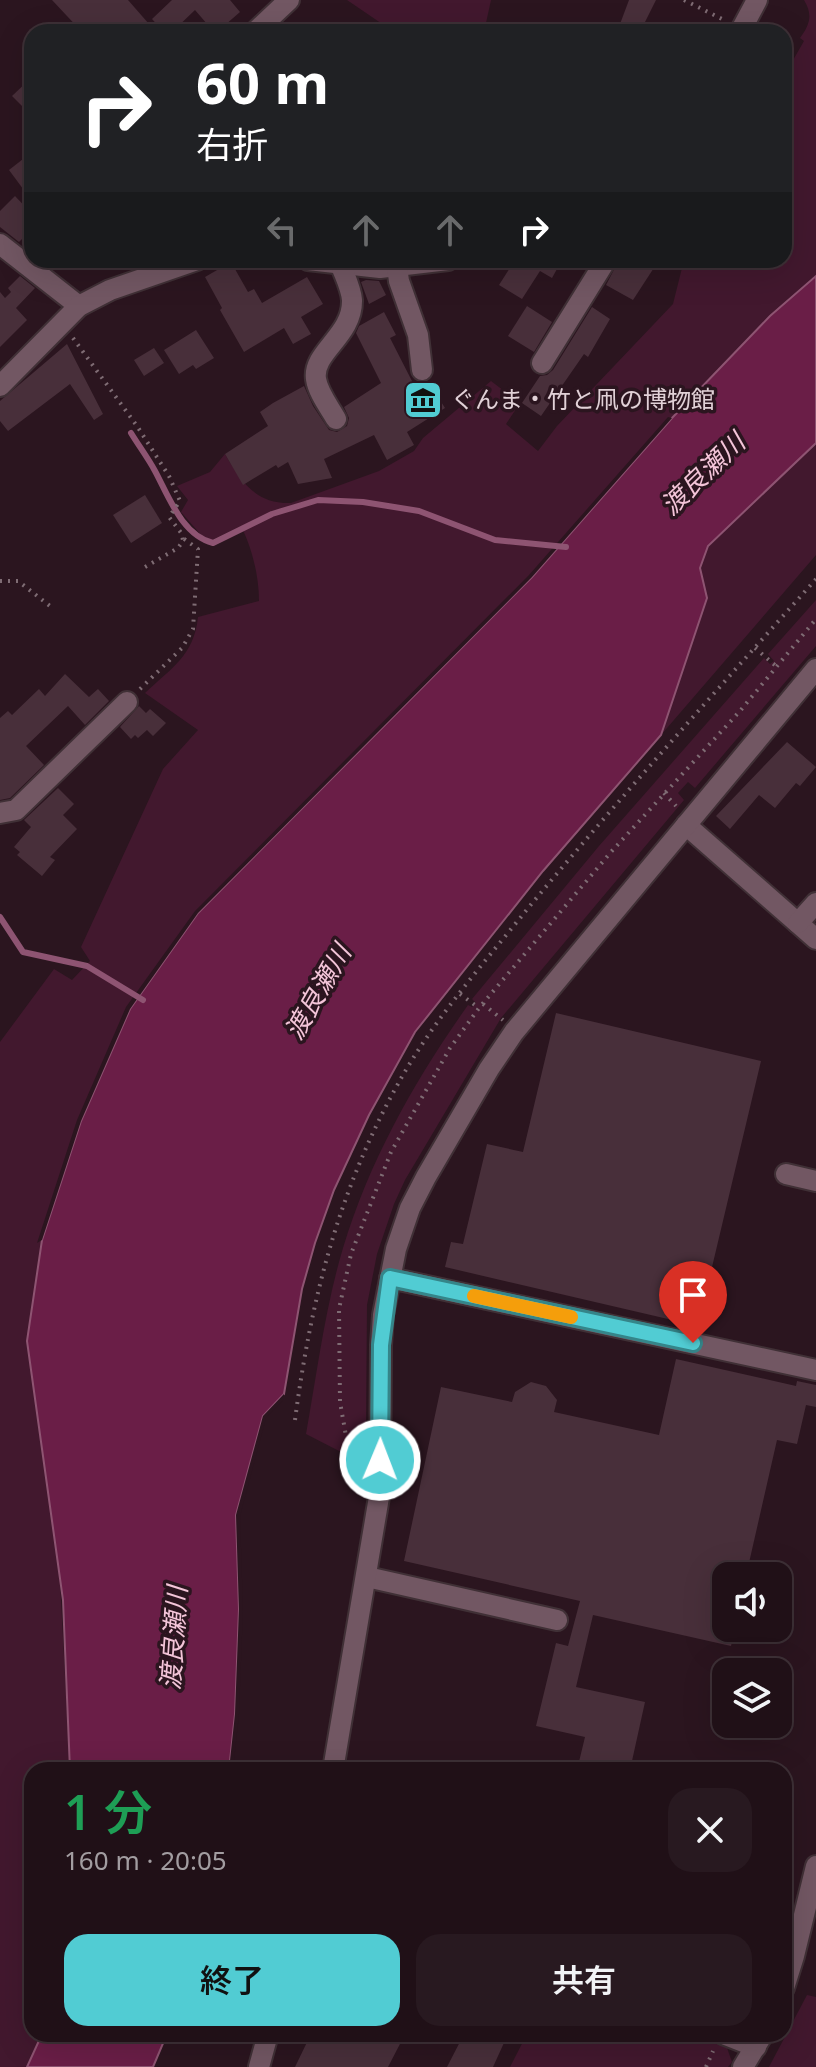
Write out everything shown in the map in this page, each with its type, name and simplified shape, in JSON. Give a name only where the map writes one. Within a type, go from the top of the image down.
[{"type":"street","points":[[264,24],[289,0]]},
{"type":"street","points":[[744,24],[757,0]]},
{"type":"street","points":[[0,244],[24,251]]},
{"type":"street","points":[[42,268],[79,306]]},
{"type":"street","points":[[0,386],[79,306],[110,290],[174,268]]},
{"type":"street","points":[[336,419],[316,382],[316,372],[323,355],[341,335],[350,316],[350,289],[342,268]]},
{"type":"street","points":[[397,268],[418,335],[422,370]]},
{"type":"street","points":[[542,363],[601,268]]},
{"type":"street","points":[[334,1762],[380,1491],[381,1345],[390,1278],[410,1208],[489,1069],[514,1032],[683,818],[816,669]]},
{"type":"street","points":[[0,813],[16,810],[127,702]]},
{"type":"street","points":[[683,818],[816,939]]},
{"type":"street","points":[[798,923],[816,903]]},
{"type":"street","points":[[786,1174],[816,1181]]},
{"type":"street","points":[[390,1278],[816,1370]]},
{"type":"street","points":[[367,1577],[557,1620]]},
{"type":"street","points":[[792,1964],[812,1905],[816,1866]]},
{"type":"street","points":[[259,2067],[266,2042]]},
{"type":"street","points":[[743,2067],[759,2042]]},
{"type":"path","points":[[684,0],[730,24]]},
{"type":"path","points":[[73,338],[161,463],[180,501],[169,517],[183,538],[198,549],[193,629],[182,648],[127,702]]},
{"type":"path","points":[[145,567],[178,548],[183,538]]},
{"type":"path","points":[[295,1420],[310,1322],[321,1274],[351,1185],[400,1080],[460,994],[551,881],[816,579]]},
{"type":"path","points":[[0,581],[18,581],[50,606]]},
{"type":"path","points":[[755,648],[776,666]]},
{"type":"path","points":[[664,793],[683,818]]},
{"type":"path","points":[[460,994],[505,1021]]},
{"type":"shaded area","points":[[347,0],[491,0],[486,24],[382,24]]},
{"type":"shaded area","points":[[804,0],[816,0],[816,276],[770,316],[672,418],[532,577],[81,1121],[42,1240],[70,1762],[24,1762],[24,2042],[38,2042],[27,2067],[0,2067],[0,1042],[54,969],[72,980],[90,961],[81,947],[163,769],[198,730],[145,693],[186,652],[192,642],[198,617],[259,601],[254,562],[241,526],[212,540],[202,536],[181,512],[188,500],[177,486],[210,472],[225,454],[250,489],[268,500],[291,503],[379,471],[414,451],[423,438],[491,381],[520,403],[506,424],[538,451],[557,426],[673,304],[682,268],[792,268],[792,62],[804,41],[800,38],[808,24]]},
{"type":"shaded area","points":[[816,443],[816,555],[661,735],[707,598],[700,568],[708,546]]},
{"type":"shaded area","points":[[816,600],[816,646],[695,788],[688,782],[678,793],[684,800],[501,1018],[405,1180],[377,1254],[367,1305],[366,1427],[361,1489],[341,1452],[306,1434],[326,1317],[343,1248],[380,1152],[412,1091],[449,1033],[468,1005],[472,1007],[476,1003],[472,999],[599,846],[764,658],[770,664],[774,661],[768,654]]},
{"type":"shaded area","points":[[807,1995],[816,1997],[816,2067],[769,2067],[782,2042],[792,2042],[792,2023]]},
{"type":"shaded area","points":[[523,2042],[713,2042],[726,2045],[732,2062],[728,2067],[510,2067]]},
{"type":"water","name":"渡良瀬川","points":[[816,276],[816,443],[708,546],[700,568],[707,598],[661,735],[543,871],[415,1032],[369,1115],[334,1190],[302,1289],[284,1394],[263,1416],[236,1515],[239,1609],[230,1762],[70,1762],[63,1600],[27,1341],[42,1240],[81,1121],[130,1009],[198,913],[532,577],[672,418],[770,316]]},
{"type":"water","points":[[38,2042],[164,2042],[153,2067],[27,2067]]},
{"type":"pier","points":[[668,417],[672,418],[532,577],[198,913],[130,1009],[81,1121],[42,1240],[37,1243],[77,1120],[126,1007],[195,911],[529,575]]},
{"type":"pier","points":[[284,1394],[284,1399],[266,1418],[240,1516],[243,1609],[239,1714],[234,1762],[230,1762],[239,1609],[236,1515],[263,1416]]},
{"type":"building","points":[[52,0],[128,0],[149,24],[74,24]]},
{"type":"building","points":[[172,0],[230,0],[240,12],[226,24],[207,24],[195,10],[180,24],[157,24],[152,19]]},
{"type":"building","points":[[629,0],[656,0],[644,24],[620,24]]},
{"type":"building","points":[[24,85],[24,108],[12,96]]},
{"type":"building","points":[[24,158],[24,190],[9,170]]},
{"type":"building","points":[[15,196],[24,206],[24,237],[19,242],[0,227],[0,211]]},
{"type":"building","points":[[221,268],[234,268],[248,292],[254,289],[262,303],[307,277],[323,304],[301,317],[311,334],[293,344],[284,328],[244,352],[205,277]]},
{"type":"building","points":[[510,268],[558,268],[552,278],[540,271],[522,299],[499,285]]},
{"type":"building","points":[[615,268],[654,268],[633,300],[606,285]]},
{"type":"building","points":[[20,276],[35,288],[16,308],[27,320],[0,347],[0,292],[5,298],[11,292],[8,288]]},
{"type":"building","points":[[379,281],[386,295],[369,304],[361,282]]},
{"type":"building","points":[[527,306],[552,322],[534,352],[508,336]]},
{"type":"building","points":[[592,307],[610,319],[588,357],[584,354],[541,416],[522,403],[540,376],[553,370]]},
{"type":"building","points":[[384,312],[396,335],[390,338],[413,383],[428,381],[445,408],[407,432],[414,445],[387,460],[374,435],[324,459],[332,478],[298,484],[288,462],[278,468],[276,465],[243,485],[225,454],[268,426],[260,412],[273,403],[304,386],[329,430],[337,432],[347,426],[349,418],[344,407],[381,383],[356,333],[359,326]]},
{"type":"building","points":[[196,330],[214,358],[196,369],[193,365],[179,374],[164,350]]},
{"type":"building","points":[[67,344],[103,414],[94,420],[70,384],[8,431],[0,421],[0,401]]},
{"type":"building","points":[[154,348],[164,363],[144,376],[134,360]]},
{"type":"building","points":[[145,495],[162,523],[131,543],[113,515]]},
{"type":"building","points":[[65,674],[89,697],[98,689],[109,701],[85,725],[68,706],[26,746],[44,765],[10,798],[0,800],[0,718],[8,711],[12,715],[39,689],[45,696]]},
{"type":"building","points":[[139,706],[146,713],[150,709],[166,723],[153,736],[147,730],[138,738],[135,735],[131,739],[120,727]]},
{"type":"building","points":[[787,742],[816,767],[800,786],[796,783],[775,808],[759,795],[730,829],[716,816]]},
{"type":"building","points":[[58,788],[74,804],[63,815],[77,829],[50,857],[55,860],[42,876],[17,855],[20,852],[14,847],[31,827],[24,820]]},
{"type":"building","points":[[556,1013],[761,1061],[698,1326],[445,1267],[451,1242],[463,1244],[487,1144],[523,1152]]},
{"type":"building","points":[[676,1359],[796,1386],[797,1381],[816,1385],[816,1407],[806,1405],[797,1444],[777,1440],[749,1562],[712,1562],[712,1642],[593,1615],[576,1687],[645,1702],[632,1762],[579,1762],[585,1737],[536,1726],[556,1643],[568,1646],[580,1601],[404,1561],[441,1387],[512,1402],[515,1392],[531,1382],[546,1386],[557,1400],[554,1412],[659,1435]]},
{"type":"building","points":[[307,2042],[401,2042],[388,2067],[295,2067]]},
{"type":"building","points":[[460,2042],[504,2042],[493,2067],[447,2067]]},
{"type":"waterway","points":[[131,433],[185,524],[202,539],[213,543],[272,514],[318,500],[363,502],[419,511],[495,540],[566,547]]},
{"type":"waterway","points":[[0,917],[23,952],[87,966],[143,1000]]},
{"type":"slow traffic","points":[[474,1296],[571,1317]]},
{"type":"place","name":"ぐんま・竹と凧の博物館","points":[[423,400]]},
{"type":"route","points":[[380,1460],[381,1345],[390,1278],[693,1343]]}]
